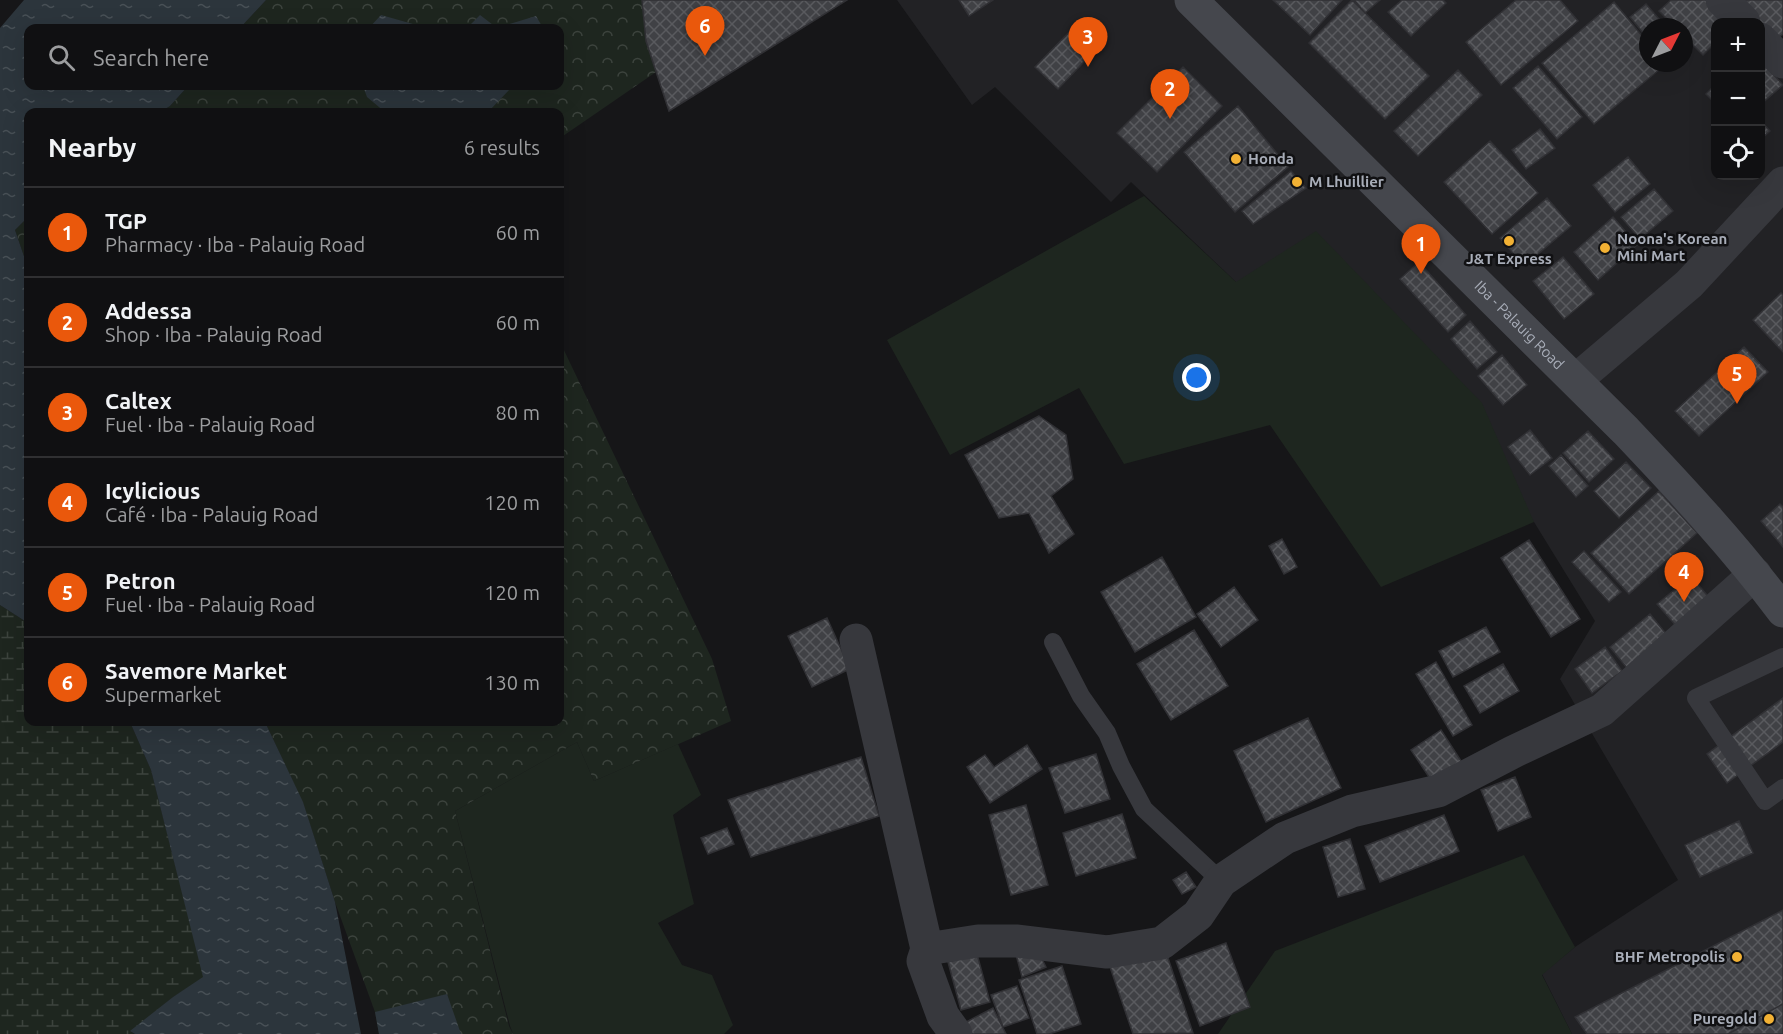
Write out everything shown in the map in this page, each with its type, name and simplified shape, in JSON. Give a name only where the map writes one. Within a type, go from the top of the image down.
[{"type":"main road","name":"Iba - Palauig Road","points":[[1191,0],[1576,380],[1686,495],[1755,574],[1783,611]]},
{"type":"street","points":[[1722,0],[1740,18]]},
{"type":"street","points":[[1765,43],[1783,62]]},
{"type":"street","points":[[1576,380],[1689,284],[1783,183]]},
{"type":"street","points":[[927,949],[978,941],[1006,941],[1107,952],[1162,943],[1198,915],[1221,881],[1285,838],[1352,811],[1438,791],[1602,710],[1755,574]]},
{"type":"street","points":[[856,640],[927,949],[923,961],[943,1016],[956,1034]]},
{"type":"lane","points":[[1053,642],[1081,696],[1107,733],[1121,766],[1144,809],[1221,881]]},
{"type":"lane","points":[[1783,657],[1696,698],[1765,801],[1783,788]]},
{"type":"shaded area","points":[[897,0],[1714,0],[1734,18],[1711,18],[1711,180],[1765,180],[1765,48],[1783,66],[1783,1034],[1572,1034],[1542,974],[1575,947],[1678,880],[1560,679],[1595,621],[1534,522],[1236,282],[1131,182],[1111,202],[995,87],[972,105]]},
{"type":"green space","points":[[266,0],[642,0],[646,41],[656,72],[564,135],[564,108],[167,108],[184,90],[564,90],[564,24],[244,24]]},
{"type":"green space","points":[[1144,196],[1236,282],[1316,231],[1482,403],[1534,522],[1381,587],[1270,425],[1124,464],[1079,388],[950,455],[887,340]]},
{"type":"green space","points":[[24,221],[24,256],[15,230]]},
{"type":"green space","points":[[564,350],[712,659],[731,721],[594,781],[577,742],[455,811],[509,1026],[513,1034],[379,1034],[375,1012],[335,902],[303,803],[267,726],[564,726]]},
{"type":"green space","points":[[0,605],[24,620],[24,726],[132,726],[151,770],[204,978],[173,997],[131,1032],[135,1034],[0,1034]]},
{"type":"green space","points":[[577,742],[594,781],[678,744],[701,795],[673,815],[694,904],[658,923],[682,965],[712,975],[733,1025],[724,1034],[513,1034],[455,811]]},
{"type":"green space","points":[[1524,855],[1575,947],[1542,975],[1572,1034],[1218,1034],[1275,951]]},
{"type":"water","points":[[24,0],[266,0],[244,24],[24,24],[24,90],[184,90],[167,108],[24,108],[24,221],[15,230],[24,256],[24,620],[0,605],[0,28]]},
{"type":"water","points":[[381,15],[413,24],[373,24]]},
{"type":"water","points":[[480,15],[492,24],[471,24]]},
{"type":"water","points":[[536,16],[541,24],[510,24]]},
{"type":"water","points":[[364,90],[509,90],[492,108],[380,108],[367,97]]},
{"type":"water","points":[[132,726],[267,726],[303,802],[335,902],[361,1034],[135,1034],[130,1031],[203,977],[151,770]]},
{"type":"water","points":[[447,994],[461,1034],[379,1034],[375,1012]]},
{"type":"building","points":[[642,0],[847,0],[669,111],[646,41]]},
{"type":"building","points":[[959,0],[993,0],[969,16]]},
{"type":"building","points":[[1273,0],[1342,0],[1310,35]]},
{"type":"building","points":[[1352,0],[1429,76],[1385,119],[1309,43]]},
{"type":"building","points":[[1354,0],[1380,0],[1365,13]]},
{"type":"building","points":[[1402,0],[1443,0],[1446,3],[1411,36],[1388,12]]},
{"type":"building","points":[[1516,0],[1560,0],[1578,21],[1501,85],[1466,42]]},
{"type":"building","points":[[1671,0],[1707,0],[1725,18],[1711,18],[1711,47],[1703,55],[1693,45],[1693,18],[1666,18],[1659,11]]},
{"type":"building","points":[[1737,0],[1783,0],[1783,34],[1774,42],[1765,32],[1765,18],[1753,18]]},
{"type":"building","points":[[1614,2],[1639,32],[1639,72],[1656,72],[1594,124],[1542,63]]},
{"type":"building","points":[[1646,4],[1658,18],[1639,18],[1639,28],[1630,17]]},
{"type":"building","points":[[1079,22],[1102,43],[1058,89],[1035,67]]},
{"type":"building","points":[[1765,65],[1783,85],[1765,101]]},
{"type":"building","points":[[1538,66],[1582,117],[1557,139],[1513,88]]},
{"type":"building","points":[[1183,67],[1222,106],[1157,172],[1117,133]]},
{"type":"building","points":[[1458,70],[1482,95],[1418,156],[1394,131]]},
{"type":"building","points":[[1711,89],[1711,99],[1706,94]]},
{"type":"building","name":"Honda","points":[[1238,106],[1288,167],[1235,212],[1184,152]]},
{"type":"building","points":[[1765,126],[1770,131],[1765,136]]},
{"type":"building","points":[[1540,129],[1555,148],[1526,169],[1512,150]]},
{"type":"building","points":[[1490,141],[1538,193],[1492,234],[1444,182]]},
{"type":"building","points":[[1628,157],[1650,184],[1615,212],[1593,185]]},
{"type":"building","points":[[1291,171],[1306,188],[1253,224],[1242,211]]},
{"type":"building","points":[[1654,189],[1673,211],[1640,239],[1621,217]]},
{"type":"building","points":[[1547,198],[1571,226],[1524,266],[1500,238]]},
{"type":"building","name":"Noona's Korean Mini Mart","points":[[1613,217],[1637,245],[1598,280],[1574,252]]},
{"type":"building","points":[[1563,257],[1594,294],[1564,319],[1533,281]]},
{"type":"building","points":[[1419,262],[1466,315],[1448,332],[1400,279]]},
{"type":"building","points":[[1781,293],[1783,295],[1783,352],[1753,320]]},
{"type":"building","points":[[1470,321],[1497,352],[1477,369],[1451,339]]},
{"type":"building","points":[[1744,347],[1768,372],[1699,436],[1675,411]]},
{"type":"building","points":[[1502,355],[1527,385],[1503,405],[1478,376]]},
{"type":"building","points":[[1039,416],[1066,435],[1073,479],[1051,496],[1074,534],[1049,553],[1029,513],[999,518],[965,455]]},
{"type":"building","points":[[1530,430],[1552,458],[1530,475],[1508,447]]},
{"type":"building","points":[[1588,431],[1614,459],[1589,482],[1563,453]]},
{"type":"building","points":[[1561,455],[1588,486],[1576,497],[1549,466]]},
{"type":"building","points":[[1626,462],[1651,488],[1619,518],[1594,491]]},
{"type":"building","points":[[1659,491],[1697,533],[1629,594],[1591,553]]},
{"type":"building","points":[[1780,504],[1783,507],[1783,547],[1761,521]]},
{"type":"building","points":[[1282,539],[1297,567],[1284,574],[1269,546]]},
{"type":"building","points":[[1529,540],[1580,619],[1551,637],[1501,558]]},
{"type":"building","points":[[1584,551],[1621,592],[1609,602],[1572,562]]},
{"type":"building","points":[[1162,557],[1196,617],[1135,652],[1101,592]]},
{"type":"building","points":[[1691,576],[1711,600],[1678,628],[1657,604]]},
{"type":"building","points":[[1234,587],[1258,620],[1221,647],[1197,614]]},
{"type":"building","points":[[1650,614],[1671,640],[1631,673],[1610,647]]},
{"type":"building","points":[[827,618],[850,669],[812,687],[788,636]]},
{"type":"building","points":[[1486,627],[1500,652],[1453,677],[1439,651]]},
{"type":"building","points":[[1194,630],[1228,686],[1171,720],[1137,664]]},
{"type":"building","points":[[1605,647],[1622,671],[1592,693],[1575,669]]},
{"type":"building","points":[[1436,662],[1472,725],[1453,736],[1416,674]]},
{"type":"building","points":[[1503,664],[1519,691],[1480,713],[1464,686]]},
{"type":"building","points":[[1783,698],[1783,742],[1727,783],[1707,754]]},
{"type":"building","points":[[1308,718],[1341,788],[1266,822],[1234,751]]},
{"type":"building","points":[[1441,730],[1463,764],[1433,783],[1411,750]]},
{"type":"building","points":[[1027,745],[1042,769],[990,803],[967,767],[985,755],[994,767]]},
{"type":"building","points":[[1096,754],[1110,799],[1065,813],[1049,768]]},
{"type":"building","points":[[861,757],[879,816],[751,857],[728,800]]},
{"type":"building","points":[[1515,777],[1531,817],[1498,831],[1481,790]]},
{"type":"building","points":[[1026,805],[1048,885],[1011,895],[989,815]]},
{"type":"building","points":[[1122,814],[1136,858],[1076,876],[1063,833]]},
{"type":"building","points":[[1444,815],[1459,851],[1380,882],[1365,846]]},
{"type":"building","points":[[1739,821],[1753,853],[1700,877],[1685,845]]},
{"type":"building","points":[[727,828],[734,844],[708,854],[701,838]]},
{"type":"building","points":[[1350,839],[1365,889],[1338,897],[1323,847]]},
{"type":"building","points":[[1186,872],[1196,887],[1182,894],[1173,880]]},
{"type":"building","name":"BHF Metropolis","points":[[1783,910],[1783,1004],[1728,1034],[1587,1034],[1575,1017]]},
{"type":"building","points":[[1226,943],[1250,1007],[1200,1026],[1176,961]]},
{"type":"building","points":[[1037,949],[1046,967],[1022,977],[1015,951]]},
{"type":"building","points":[[1165,949],[1193,1033],[1133,1034],[1110,967]]},
{"type":"building","points":[[977,954],[990,1002],[961,1010],[948,962]]},
{"type":"building","points":[[1062,966],[1081,1024],[1049,1034],[1037,1034],[1019,980]]},
{"type":"building","points":[[1017,986],[1029,1018],[1003,1027],[991,995]]},
{"type":"building","name":"Puregold","points":[[1783,1004],[1783,1034],[1728,1034]]},
{"type":"building","points":[[993,1008],[1006,1034],[972,1034],[966,1022]]},
{"type":"place","name":"Savemore Market","points":[[705,56]]},
{"type":"place","name":"Caltex","points":[[1088,67]]},
{"type":"place","name":"Addessa","points":[[1170,119]]},
{"type":"place","name":"Honda","points":[[1236,159]]},
{"type":"place","name":"M Lhuillier","points":[[1297,182]]},
{"type":"place","name":"J&T Express","points":[[1509,241]]},
{"type":"place","name":"Noona's Korean Mini Mart","points":[[1605,248]]},
{"type":"place","name":"TGP","points":[[1421,274]]},
{"type":"place","name":"Petron","points":[[1737,404]]},
{"type":"place","name":"Icylicious","points":[[1684,602]]},
{"type":"place","name":"BHF Metropolis","points":[[1737,957]]},
{"type":"place","name":"Puregold","points":[[1769,1019]]}]
